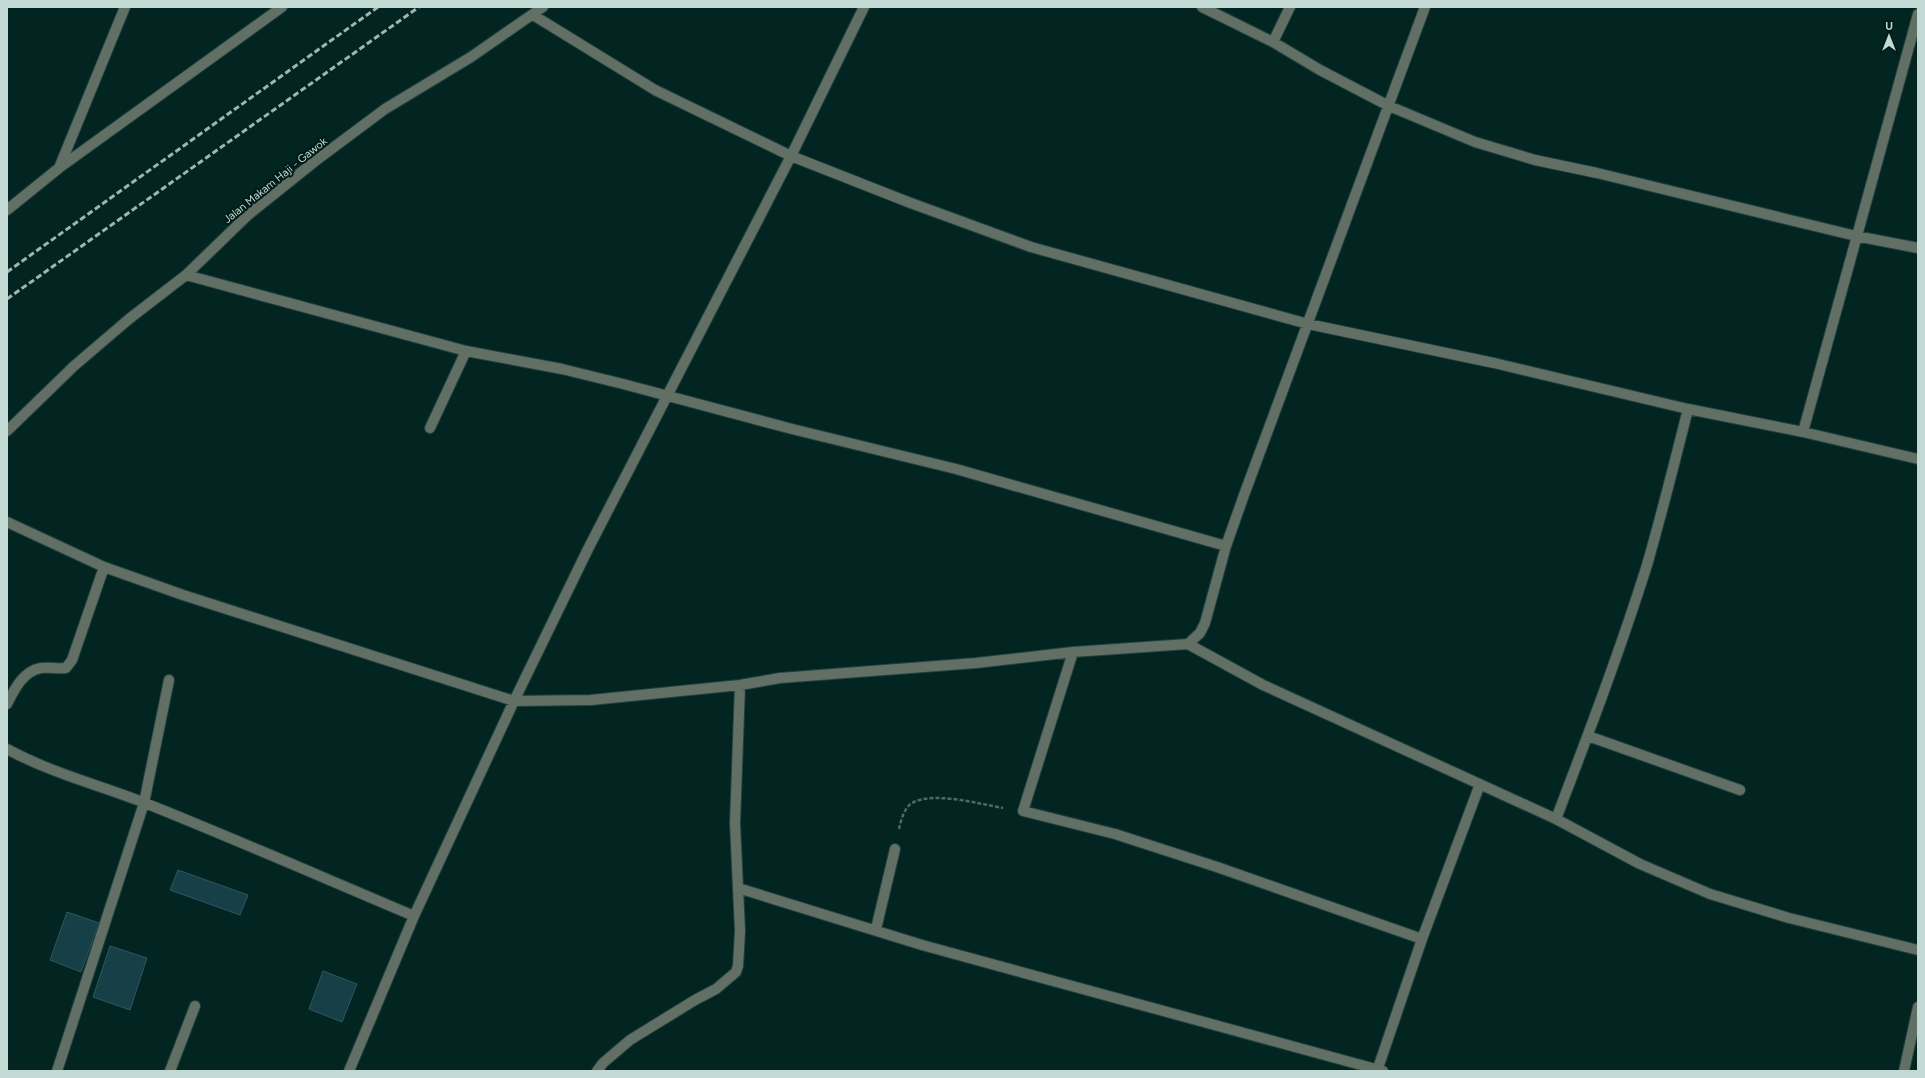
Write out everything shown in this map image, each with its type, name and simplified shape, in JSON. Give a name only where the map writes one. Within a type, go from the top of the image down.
[{"type":"street","points":[[59,168],[124,7]]},
{"type":"street","points":[[7,210],[59,168],[282,7]]},
{"type":"street","name":"Jalan Makam Haji - Gawok","points":[[7,431],[74,366],[129,319],[186,275],[248,214],[385,109],[471,57],[534,15],[543,7]]},
{"type":"street","points":[[349,1071],[414,916],[514,701],[588,549],[791,156],[864,7]]},
{"type":"street","points":[[1202,7],[1273,42],[1320,70],[1389,106],[1475,142],[1535,160],[1605,174],[1856,236],[1918,248]]},
{"type":"street","points":[[1273,42],[1290,7]]},
{"type":"street","points":[[1188,644],[1200,633],[1205,623],[1226,546],[1425,7]]},
{"type":"street","points":[[1804,432],[1856,236],[1915,42],[1918,14]]},
{"type":"street","points":[[534,15],[655,90],[791,156],[908,202],[1031,247],[1308,324],[1494,363],[1688,409],[1804,432],[1918,459]]},
{"type":"street","points":[[186,275],[466,351],[562,369],[956,469],[1226,546]]},
{"type":"street","points":[[430,428],[466,351]]},
{"type":"street","points":[[1556,819],[1588,736],[1647,564],[1688,409]]},
{"type":"street","points":[[7,522],[104,567],[190,597],[514,701],[591,700],[740,685],[780,678],[976,663],[1073,652],[1188,644],[1263,685],[1556,819],[1640,864],[1710,894],[1789,918],[1918,950]]},
{"type":"street","points":[[7,704],[18,683],[29,673],[41,668],[56,670],[66,668],[72,660],[104,567]]},
{"type":"street","points":[[1073,652],[1048,726],[1023,811],[1115,834],[1217,867],[1422,938]]},
{"type":"street","points":[[57,1071],[144,803],[169,680]]},
{"type":"street","points":[[597,1071],[603,1062],[630,1040],[716,989],[736,972],[738,966],[740,931],[735,822],[740,685]]},
{"type":"street","points":[[1588,736],[1740,790]]},
{"type":"street","points":[[7,748],[37,763],[144,803],[414,916]]},
{"type":"street","points":[[738,888],[922,944],[1379,1070],[1422,938],[1480,784]]},
{"type":"street","points":[[876,929],[895,849]]},
{"type":"street","points":[[170,1071],[195,1006]]},
{"type":"street","points":[[1904,1071],[1918,1007]]},
{"type":"path","points":[[895,849],[901,817],[911,803],[924,799],[940,799],[1023,811]]},
{"type":"building","points":[[178,870],[248,895],[240,915],[170,890]]},
{"type":"building","points":[[67,912],[99,923],[81,972],[50,960]]},
{"type":"building","points":[[110,946],[147,958],[130,1010],[93,997]]},
{"type":"building","points":[[323,971],[357,984],[342,1022],[309,1009]]},
{"type":"railway","points":[[7,272],[378,7]]},
{"type":"railway","points":[[7,299],[419,7]]}]
